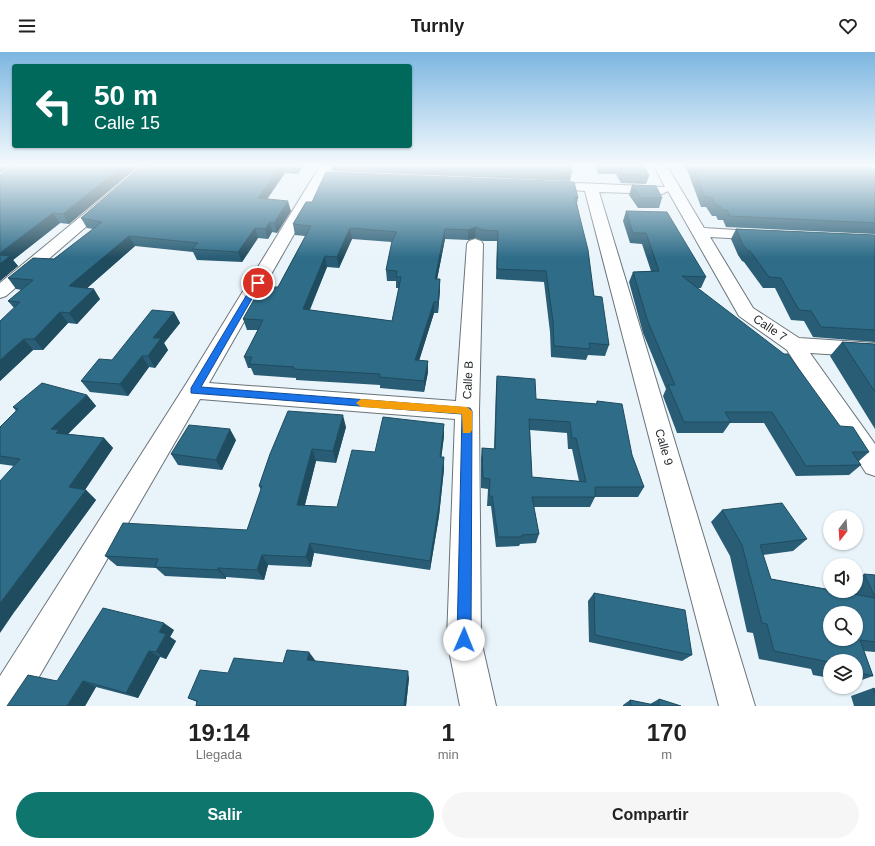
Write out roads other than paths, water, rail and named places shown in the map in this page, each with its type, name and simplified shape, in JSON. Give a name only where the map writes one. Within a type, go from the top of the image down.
[{"type":"street","points":[[0,292],[114,197]]},
{"type":"street","points":[[2,706],[313,197]]},
{"type":"street","name":"Calle 9","points":[[582,197],[737,706]]},
{"type":"street","name":"Calle 7","points":[[677,197],[746,312],[794,345],[875,465]]},
{"type":"street","points":[[699,232],[777,235]]},
{"type":"street","name":"Calle B","points":[[475,244],[467,411],[464,640],[478,706]]},
{"type":"street","points":[[794,345],[875,350]]},
{"type":"street","points":[[194,390],[467,411]]}]
